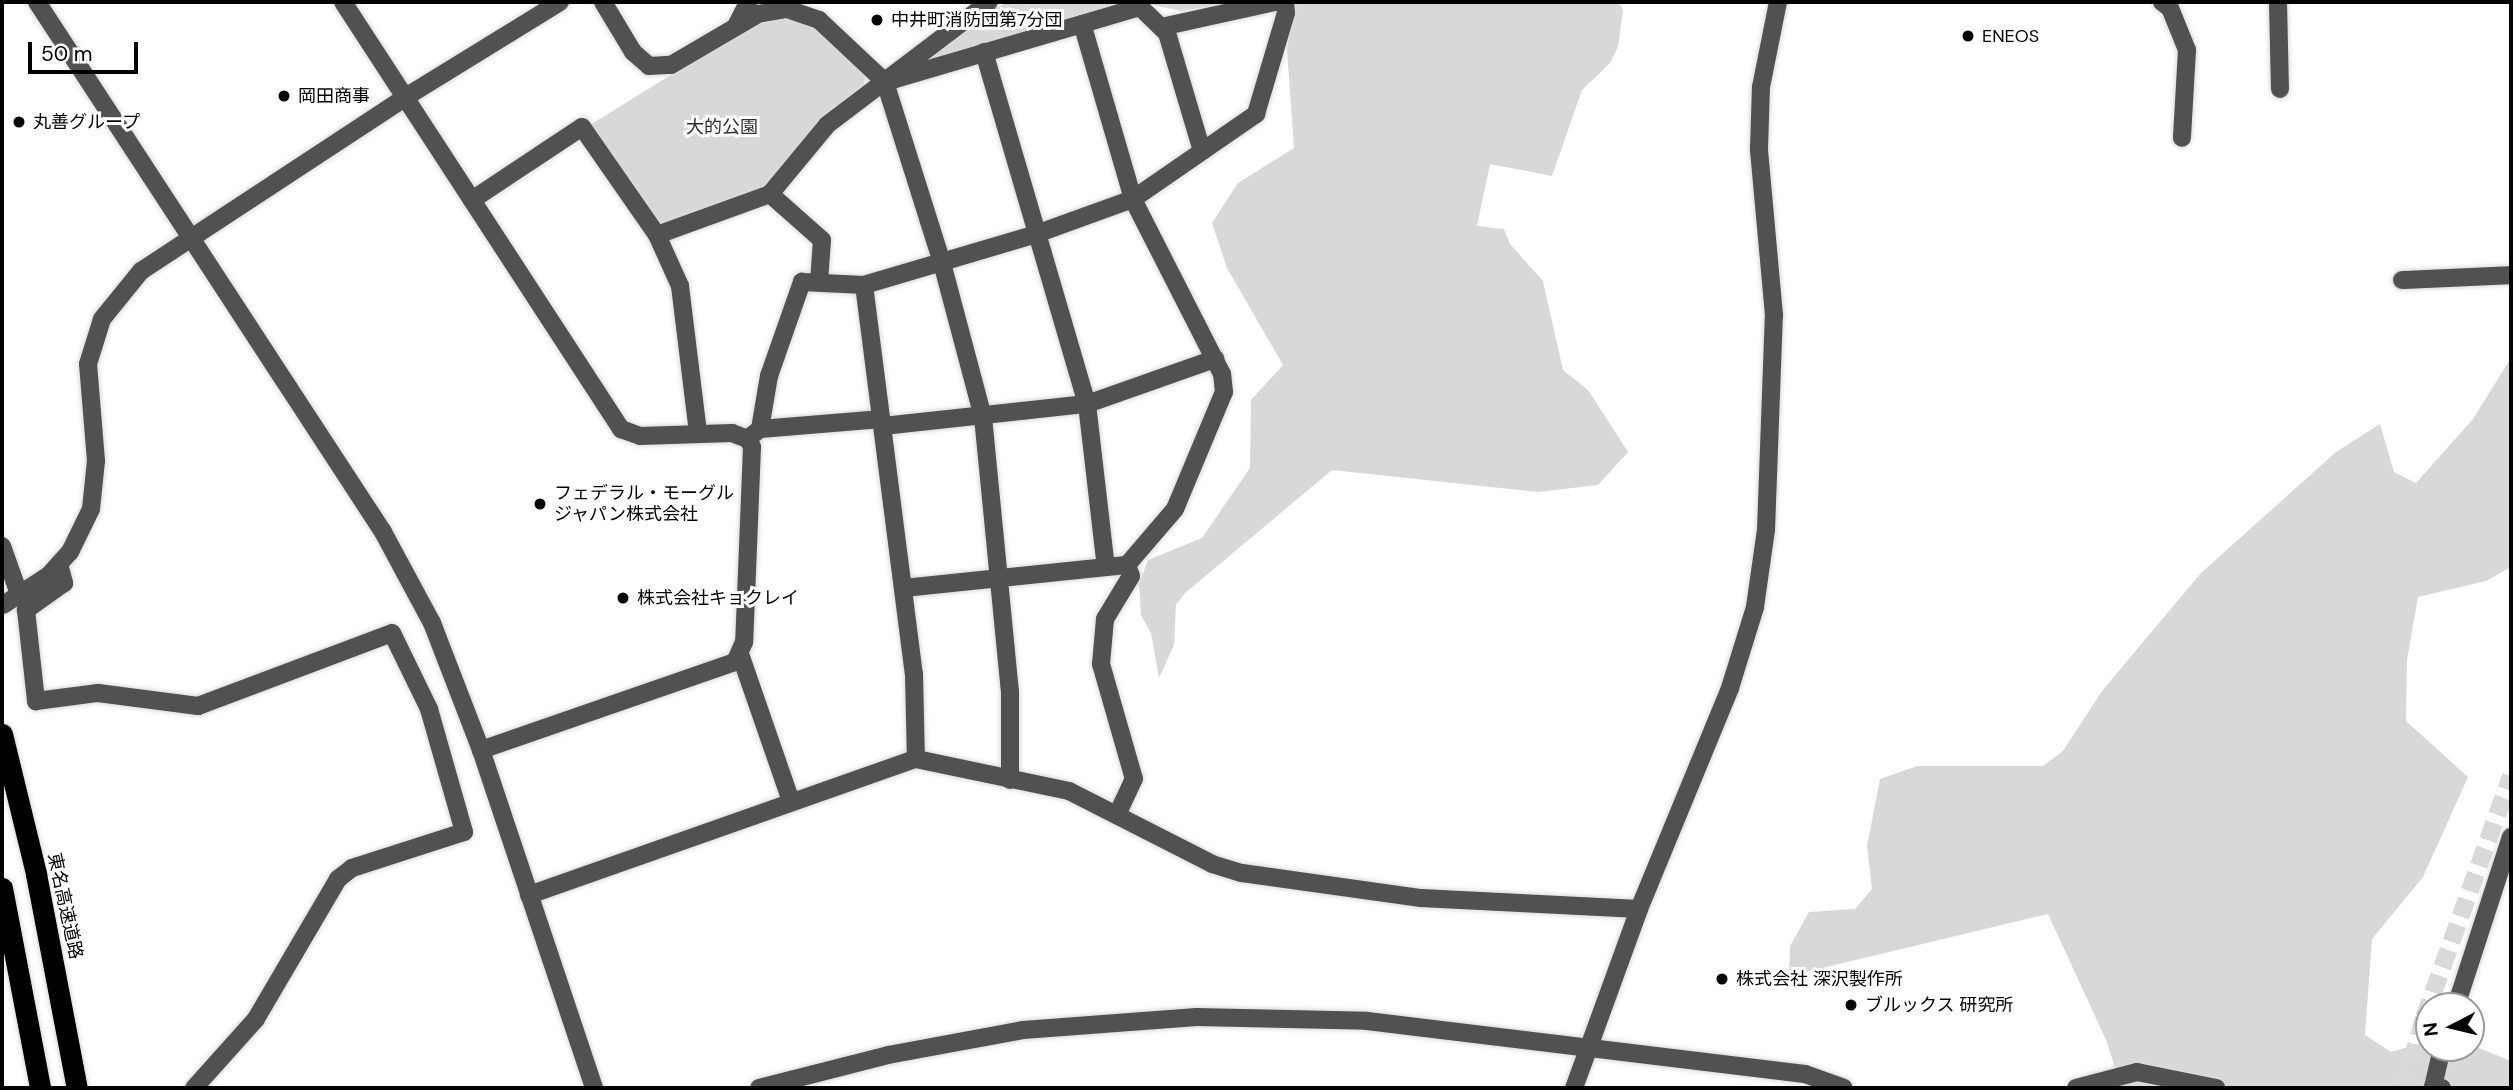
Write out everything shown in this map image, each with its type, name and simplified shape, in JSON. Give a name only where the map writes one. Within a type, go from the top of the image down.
[{"type":"highway","name":"東名高速道路","points":[[2,734],[36,874],[77,1088]]},
{"type":"highway","points":[[2,888],[40,1088]]},
{"type":"street","points":[[37,2],[189,239],[383,532],[432,623],[481,750],[594,1088]]},
{"type":"street","points":[[343,2],[621,429],[640,436],[754,434],[983,417],[1087,404],[1215,359]]},
{"type":"street","points":[[3,605],[59,564],[82,530],[96,484],[88,376],[102,319],[141,271],[404,98],[559,2]]},
{"type":"street","points":[[603,2],[632,52],[649,66],[671,65],[758,14],[787,9],[819,20]]},
{"type":"street","points":[[737,24],[748,2]]},
{"type":"street","points":[[798,2],[885,82],[942,263],[983,417],[1002,580],[1010,692],[1010,780]]},
{"type":"street","points":[[657,235],[770,194],[827,125],[989,2]]},
{"type":"street","points":[[1161,27],[1275,2]]},
{"type":"street","points":[[791,801],[740,654],[754,434],[788,315],[802,282],[864,285],[1039,233],[1133,199],[1256,114],[1286,13],[1285,2]]},
{"type":"street","points":[[1574,1088],[1586,1047],[1639,909],[1730,688],[1755,607],[1766,530],[1774,315],[1759,149],[1761,87],[1778,2]]},
{"type":"street","points":[[2162,2],[2170,8],[2187,50],[2182,138]]},
{"type":"street","points":[[2278,2],[2280,89]]},
{"type":"street","points":[[885,82],[1140,7],[1167,33],[1202,151]]},
{"type":"street","points":[[903,587],[1002,580],[1127,565],[1175,509],[1224,392],[1215,359],[1133,199],[1082,24]]},
{"type":"street","points":[[984,52],[1087,404],[1106,567]]},
{"type":"street","points":[[472,200],[582,127],[657,235],[686,312],[698,433]]},
{"type":"street","points":[[770,194],[822,240],[818,282]]},
{"type":"street","points":[[2402,280],[2511,275]]},
{"type":"street","points":[[864,285],[914,674],[916,760]]},
{"type":"street","points":[[2,546],[19,594]]},
{"type":"street","points":[[59,564],[64,583],[26,610],[36,701],[98,693],[198,706],[392,633],[429,709],[464,832],[352,868],[338,879],[256,1019],[194,1088]]},
{"type":"street","points":[[1116,815],[1134,779],[1101,664],[1105,619],[1131,576],[1127,565]]},
{"type":"street","points":[[481,750],[725,668],[740,654]]},
{"type":"street","points":[[529,895],[791,801],[916,760],[1069,791],[1212,864],[1242,873],[1421,898],[1639,909]]},
{"type":"street","points":[[2461,992],[2511,837]]},
{"type":"street","points":[[759,1088],[888,1055],[1023,1030],[1197,1017],[1367,1021],[1805,1074],[1844,1088]]},
{"type":"street","points":[[2439,1062],[2433,1087],[2442,1088]]},
{"type":"street","points":[[2076,1088],[2137,1072],[2217,1088]]},
{"type":"green space","points":[[1006,2],[1238,2],[1181,11],[1143,3],[916,64]]},
{"type":"green space","points":[[1294,2],[1619,2],[1623,10],[1618,47],[1610,63],[1582,90],[1552,176],[1490,164],[1477,226],[1504,229],[1510,244],[1543,281],[1563,370],[1588,390],[1628,452],[1598,485],[1538,492],[1332,470],[1185,593],[1176,605],[1174,645],[1159,678],[1151,633],[1141,615],[1139,584],[1148,560],[1202,538],[1250,468],[1251,400],[1283,365],[1227,268],[1212,223],[1238,183],[1294,148],[1287,50]]},
{"type":"green space","name":"大的公園","points":[[784,18],[812,24],[866,73],[863,90],[764,189],[665,224],[654,219],[590,125],[750,26]]},
{"type":"green space","points":[[2511,358],[2511,567],[2486,581],[2418,597],[2407,660],[2406,721],[2468,777],[2423,877],[2372,939],[2365,1035],[2391,1052],[2415,1045],[2415,1062],[2485,1062],[2485,1050],[2511,1061],[2511,1088],[2121,1088],[2107,1042],[2048,914],[1789,976],[1790,946],[1809,912],[1855,909],[1872,889],[1867,846],[1880,779],[1917,766],[2043,766],[2063,751],[2102,691],[2201,573],[2336,452],[2380,424],[2394,472],[2416,483],[2473,419]]},
{"type":"tunnel","points":[[2404,1088],[2424,1018],[2511,776]]},
{"type":"place","name":"中井町消防団第7分団","points":[[877,20]]},
{"type":"place","name":"ENEOS","points":[[1968,36]]},
{"type":"place","name":"岡田商事","points":[[284,96]]},
{"type":"place","name":"丸善グループ","points":[[19,122]]},
{"type":"place","name":"フェデラル・モーグル ジャパン株式会社","points":[[540,504]]},
{"type":"place","name":"株式会社キョクレイ","points":[[623,598]]},
{"type":"place","name":"株式会社 深沢製作所","points":[[1722,979]]},
{"type":"place","name":"ブルックス 研究所","points":[[1851,1005]]}]
